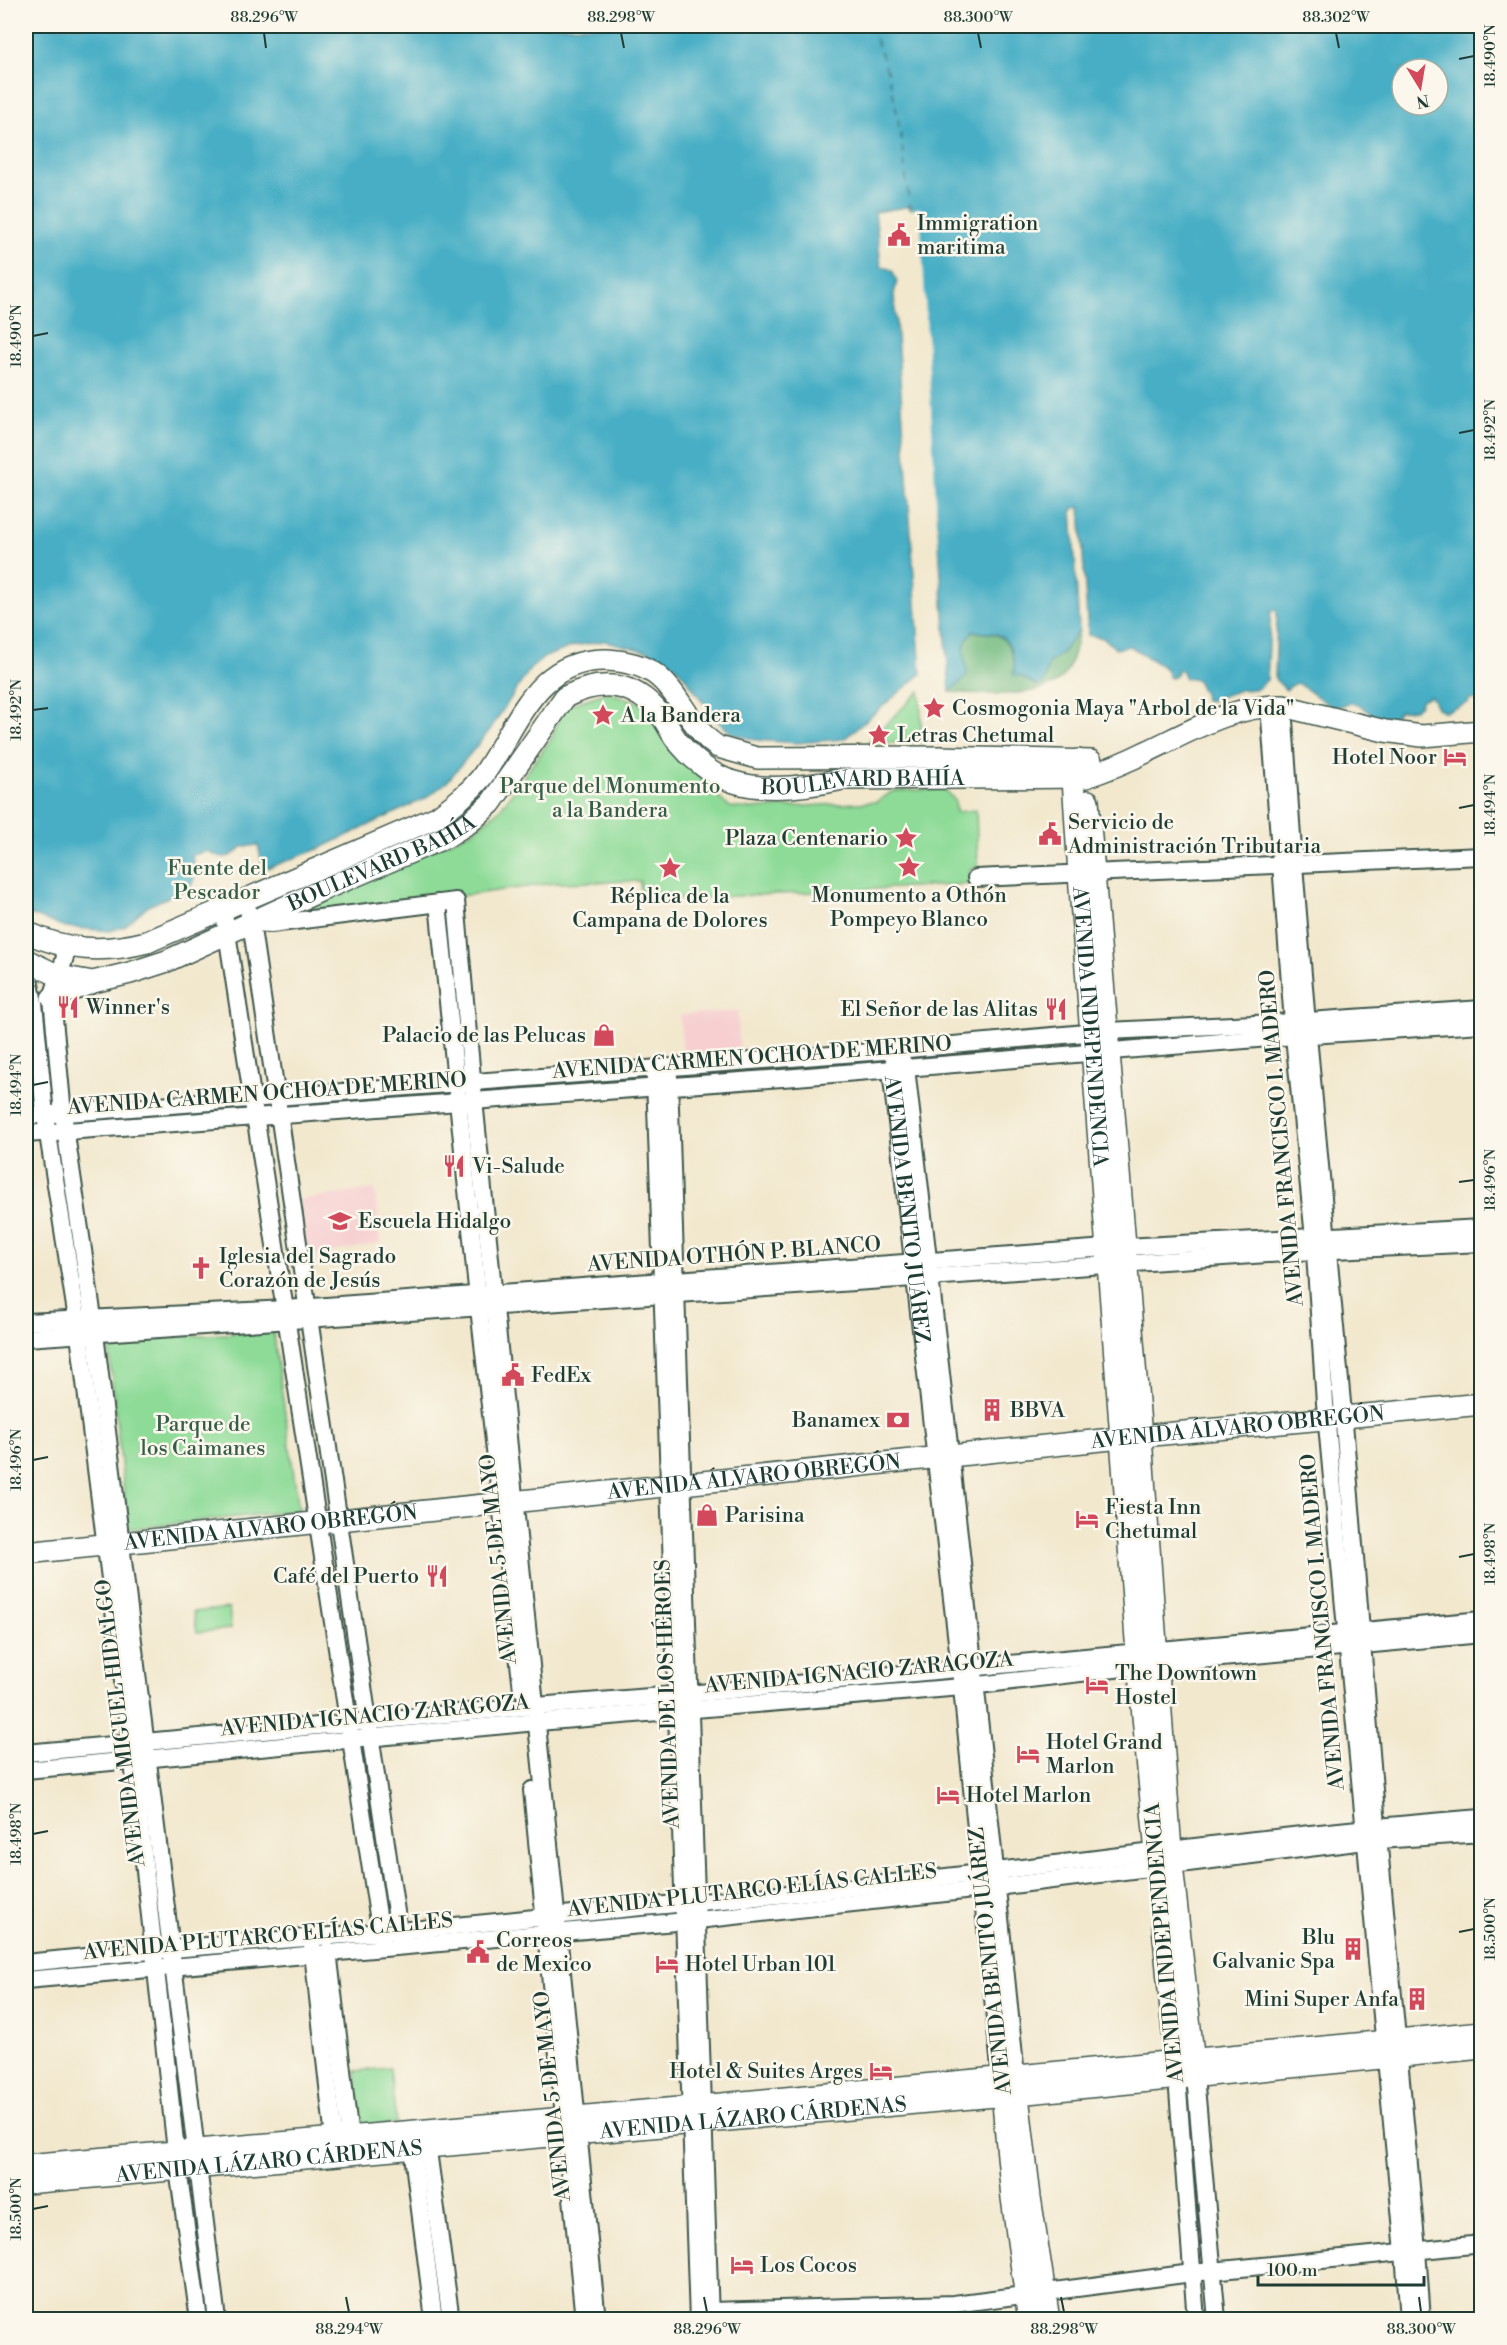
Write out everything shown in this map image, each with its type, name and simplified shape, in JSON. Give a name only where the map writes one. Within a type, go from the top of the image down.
[{"type":"main road","name":"BOULEVARD BAHÍA","points":[[29,940],[90,950],[124,948],[147,942],[245,898],[437,818],[461,799],[481,777],[533,693],[553,674],[575,665],[597,660],[644,667],[657,675],[706,737],[718,747],[757,758],[1079,772],[1118,765],[1189,730],[1244,710],[1276,705],[1385,731],[1422,736],[1481,735]]},
{"type":"main road","name":"BOULEVARD BAHÍA","points":[[26,962],[59,976],[93,982],[168,961],[251,922],[446,837],[470,822],[490,803],[565,697],[580,689],[596,685],[631,690],[644,698],[660,714],[678,742],[695,761],[734,783],[755,786],[811,786],[843,779],[939,767]]},
{"type":"main road","name":"AVENIDA INDEPENDENCIA","points":[[1079,772],[1164,1859],[1186,2069]]},
{"type":"main road","points":[[437,818],[446,837]]},
{"type":"main road","points":[[37,1002],[93,982]]},
{"type":"main road","name":"AVENIDA ÁLVARO OBREGÓN","points":[[26,1553],[944,1457],[1482,1404]]},
{"type":"main road","name":"AVENIDA LÁZARO CÁRDENAS","points":[[1392,2049],[1482,2032]]},
{"type":"main road","name":"AVENIDA LÁZARO CÁRDENAS","points":[[26,2183],[187,2160],[697,2115],[1392,2049],[1482,2048]]},
{"type":"main road","name":"AVENIDA BENITO JUÁREZ","points":[[1009,2086],[1036,2293],[1049,2319]]},
{"type":"main road","name":"AVENIDA LÁZARO CÁRDENAS","points":[[26,2165],[187,2160]]},
{"type":"main road","name":"AVENIDA BENITO JUÁREZ","points":[[1029,2319],[1036,2293]]},
{"type":"street","name":"AVENIDA FRANCISCO I. MADERO","points":[[1276,705],[1301,1029],[1371,1834],[1411,2251],[1422,2319]]},
{"type":"street","points":[[976,878],[1482,856]]},
{"type":"street","points":[[245,898],[251,922],[280,1115],[400,1938]]},
{"type":"street","name":"AVENIDA 5 DE MAYO","points":[[465,1083],[438,903],[456,901],[466,1101],[509,1502],[571,2126],[584,2319]]},
{"type":"street","points":[[251,922],[271,924],[438,903]]},
{"type":"street","points":[[223,908],[382,1940]]},
{"type":"street","name":"AVENIDA MIGUEL HIDALGO","points":[[63,945],[65,957],[59,976],[37,1002],[45,1114],[85,1326]]},
{"type":"street","name":"AVENIDA MIGUEL HIDALGO","points":[[26,962],[67,1131],[85,1326],[112,1544],[123,1558],[139,1751],[152,1868],[153,1949],[187,2160],[217,2319]]},
{"type":"street","name":"AVENIDA CARMEN OCHOA DE MERINO","points":[[1301,1029],[1482,1009]]},
{"type":"street","name":"AVENIDA CARMEN OCHOA DE MERINO","points":[[26,1116],[1018,1040],[1100,1042],[1301,1029],[1482,1024]]},
{"type":"street","points":[[1018,1040],[1020,1059]]},
{"type":"street","name":"AVENIDA CARMEN OCHOA DE MERINO","points":[[26,1134],[1020,1059],[1100,1042]]},
{"type":"street","name":"AVENIDA BENITO JUÁREZ","points":[[897,1050],[968,1668],[1009,2086]]},
{"type":"street","points":[[794,1057],[796,1077]]},
{"type":"street","name":"AVENIDA DE LOS HÉROES","points":[[662,1067],[697,2115],[706,2317]]},
{"type":"street","points":[[524,1078],[525,1096]]},
{"type":"street","points":[[349,1091],[351,1110]]},
{"type":"street","name":"AVENIDA OTHÓN P. BLANCO","points":[[26,1323],[85,1326],[287,1315],[1117,1256],[1320,1244],[1482,1228]]},
{"type":"street","name":"AVENIDA OTHÓN P. BLANCO","points":[[1320,1244],[1482,1243]]},
{"type":"street","name":"AVENIDA OTHÓN P. BLANCO","points":[[26,1338],[85,1326]]},
{"type":"street","name":"AVENIDA IGNACIO ZARAGOZA","points":[[26,1770],[139,1751],[683,1702],[968,1668],[1148,1659],[1354,1639],[1482,1620]]},
{"type":"street","name":"AVENIDA IGNACIO ZARAGOZA","points":[[1354,1639],[1482,1634]]},
{"type":"street","name":"AVENIDA IGNACIO ZARAGOZA","points":[[683,1702],[969,1686],[1148,1659]]},
{"type":"street","name":"AVENIDA IGNACIO ZARAGOZA","points":[[26,1753],[139,1751]]},
{"type":"street","name":"AVENIDA PLUTARCO ELÍAS CALLES","points":[[26,1980],[173,1967],[318,1947],[551,1924],[691,1903],[822,1897],[989,1880],[1371,1834],[1482,1818]]},
{"type":"street","name":"AVENIDA PLUTARCO ELÍAS CALLES","points":[[1371,1834],[1482,1833]]},
{"type":"street","name":"AVENIDA MIGUEL HIDALGO","points":[[152,1868],[173,1967],[199,2319]]},
{"type":"street","name":"AVENIDA PLUTARCO ELÍAS CALLES","points":[[551,1924],[691,1920],[822,1897]]},
{"type":"street","points":[[318,1947],[343,2146]]},
{"type":"street","name":"AVENIDA PLUTARCO ELÍAS CALLES","points":[[26,1963],[170,1948],[318,1947]]},
{"type":"street","name":"AVENIDA INDEPENDENCIA","points":[[1186,2069],[1213,2272],[1217,2319]]},
{"type":"street","name":"AVENIDA INDEPENDENCIA","points":[[1186,2069],[1192,2273],[1196,2319]]},
{"type":"street","name":"AVENIDA 5 DE MAYO","points":[[571,2126],[597,2319]]},
{"type":"street","points":[[419,2139],[434,2319]]},
{"type":"street","points":[[419,2139],[451,2319]]},
{"type":"street","points":[[706,2317],[954,2304],[1192,2273],[1482,2244]]},
{"type":"street","name":"AVENIDA FRANCISCO I. MADERO","points":[[1408,2319],[1411,2251]]},
{"type":"shaded area","points":[[737,1011],[740,1053],[683,1057],[680,1015]]},
{"type":"shaded area","name":"Escuela Hidalgo","points":[[375,1189],[380,1243],[307,1257],[299,1200]]},
{"type":"green space","points":[[1079,630],[1074,653],[1065,674],[1044,688],[1011,694],[950,692],[967,676],[964,648],[967,637],[972,631],[997,635],[1003,639],[1009,646],[1020,676],[1037,686],[1044,683],[1048,664],[1064,651]]},
{"type":"green space","points":[[920,691],[922,742],[866,744]]},
{"type":"green space","name":"Parque del Monumento a la Bandera","points":[[608,692],[640,703],[723,802],[730,807],[751,809],[876,802],[893,791],[943,789],[955,800],[956,812],[976,810],[978,868],[970,869],[971,884],[641,901],[640,881],[554,883],[310,917],[304,913],[303,908],[473,831],[500,809],[552,738],[557,722],[569,705]]},
{"type":"green space","name":"Parque de los Caimanes","points":[[273,1331],[299,1510],[128,1529],[108,1341]]},
{"type":"green space","points":[[229,1608],[231,1629],[197,1632],[193,1612]]},
{"type":"green space","points":[[390,2068],[396,2123],[359,2126],[355,2071]]},
{"type":"water","points":[[26,26],[1481,26],[1481,700],[1470,699],[1468,703],[1445,712],[1437,708],[1431,696],[1421,700],[1420,705],[1415,709],[1399,711],[1392,720],[1373,716],[1360,705],[1351,703],[1333,708],[1298,683],[1286,690],[1275,679],[1277,610],[1271,611],[1267,680],[1257,689],[1240,690],[1205,700],[1197,680],[1185,678],[1181,670],[1178,670],[1175,677],[1170,678],[1165,668],[1130,646],[1116,649],[1104,638],[1088,635],[1080,507],[1072,509],[1079,630],[1064,651],[1048,664],[1044,683],[1037,686],[1020,676],[1013,675],[1012,653],[1003,638],[995,634],[973,631],[964,648],[967,676],[950,692],[912,206],[875,212],[881,266],[892,270],[897,281],[894,294],[921,674],[844,739],[797,743],[755,740],[733,734],[717,721],[676,667],[649,652],[605,641],[574,646],[545,657],[530,669],[489,731],[447,782],[426,798],[321,848],[268,868],[262,863],[258,845],[242,847],[226,857],[217,856],[208,851],[192,855],[195,875],[191,887],[146,907],[125,926],[110,931],[65,927],[26,913]]},
{"type":"pier","points":[[920,208],[946,686],[910,210]]},
{"type":"ferry route","points":[[869,26],[879,47],[893,92],[910,210]]},
{"type":"place","name":"Immigration maritima","points":[[899,235]]},
{"type":"place","name":"Cosmogonia Maya \"Arbol de la Vida\"","points":[[934,708]]},
{"type":"place","name":"A la Bandera","points":[[603,715]]},
{"type":"place","name":"Letras Chetumal","points":[[879,735]]},
{"type":"place","name":"Hotel Noor","points":[[1455,757]]},
{"type":"place","name":"Servicio de Administración Tributaria","points":[[1050,834]]},
{"type":"place","name":"Plaza Centenario","points":[[906,838]]},
{"type":"place","name":"Monumento a Othón Pompeyo Blanco","points":[[909,867]]},
{"type":"place","name":"Réplica de la Campana de Dolores","points":[[670,868]]},
{"type":"place","name":"Winner's","points":[[68,1007]]},
{"type":"place","name":"El Señor de las Alitas","points":[[1056,1009]]},
{"type":"place","name":"Palacio de las Pelucas","points":[[604,1035]]},
{"type":"place","name":"Vi-Salude","points":[[454,1166]]},
{"type":"place","name":"Escuela Hidalgo","points":[[340,1221]]},
{"type":"place","name":"Iglesia del Sagrado Corazón de Jesús","points":[[201,1268]]},
{"type":"place","name":"FedEx","points":[[513,1375]]},
{"type":"place","name":"BBVA","points":[[992,1410]]},
{"type":"place","name":"Banamex","points":[[898,1420]]},
{"type":"place","name":"Parisina","points":[[707,1515]]},
{"type":"place","name":"Fiesta Inn Chetumal","points":[[1087,1519]]},
{"type":"place","name":"Café del Puerto","points":[[437,1576]]},
{"type":"place","name":"The Downtown Hostel","points":[[1097,1685]]},
{"type":"place","name":"Hotel Grand Marlon","points":[[1028,1754]]},
{"type":"place","name":"Hotel Marlon","points":[[948,1795]]},
{"type":"place","name":"Blu Galvanic Spa","points":[[1353,1949]]},
{"type":"place","name":"Correos de Mexico","points":[[478,1952]]},
{"type":"place","name":"Hotel Urban 101","points":[[667,1964]]},
{"type":"place","name":"Mini Super Anfa","points":[[1417,1999]]},
{"type":"place","name":"Hotel & Suites Arges","points":[[881,2071]]},
{"type":"place","name":"Los Cocos","points":[[742,2265]]},
{"type":"park label","name":"Fuente del Pescador","points":[[217,880]]}]
